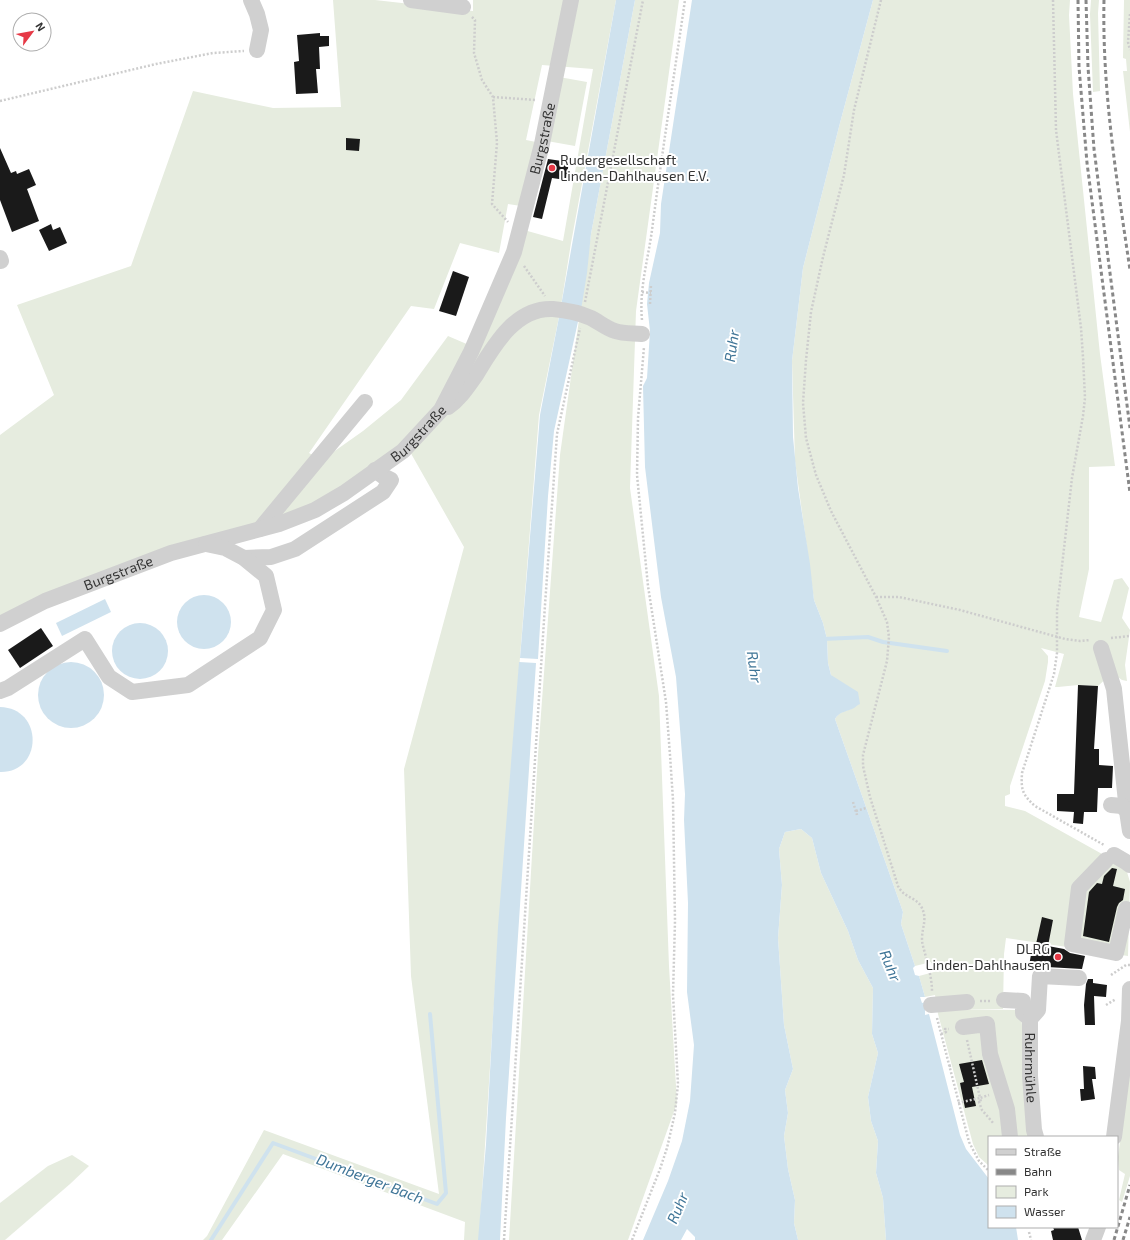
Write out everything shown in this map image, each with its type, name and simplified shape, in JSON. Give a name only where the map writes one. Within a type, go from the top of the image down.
[{"type":"street","points":[[251,0],[257,14],[261,30],[257,50]]},
{"type":"street","points":[[410,0],[463,7]]},
{"type":"street","name":"Burgstraße","points":[[0,624],[44,601],[171,553],[280,524],[315,510],[344,493],[403,451],[442,410],[471,352],[514,252],[551,102],[571,0]]},
{"type":"street","points":[[442,410],[453,404],[462,395],[496,344],[513,324],[535,311],[554,309],[582,315],[616,331],[642,334]]},
{"type":"street","points":[[260,529],[365,402]]},
{"type":"street","points":[[244,558],[271,557],[296,550],[383,492],[391,480],[375,470]]},
{"type":"street","points":[[0,690],[8,688],[85,638],[109,676],[132,692],[188,685],[260,638],[274,610],[266,576],[244,558],[225,548],[205,544]]},
{"type":"street","points":[[1106,643],[1114,689],[1130,831]]},
{"type":"street","points":[[1111,805],[1122,806],[1127,810]]},
{"type":"street","points":[[1126,909],[1116,953],[1072,944],[1079,888],[1110,858],[1126,862],[1130,865]]},
{"type":"street","points":[[1004,1000],[1025,1009],[1038,1010],[1040,976],[1079,978]]},
{"type":"street","points":[[1114,1136],[1129,1021],[1130,989]]},
{"type":"street","points":[[933,1004],[967,1002]]},
{"type":"street","name":"Ruhrmühle","points":[[1025,1009],[1034,1130],[1036,1136]]},
{"type":"street","points":[[963,1027],[987,1024],[990,1054],[1007,1109],[1010,1136]]},
{"type":"street","points":[[1093,1240],[1098,1228]]},
{"type":"path","points":[[504,1240],[545,605],[558,434],[643,0]]},
{"type":"path","points":[[632,1240],[667,1148],[675,1113],[678,1084],[673,995],[675,921],[674,826],[670,756],[665,694],[648,586],[637,475],[638,418],[644,345],[640,305],[685,0]]},
{"type":"path","points":[[881,0],[855,103],[844,175],[823,257],[811,312],[803,403],[806,438],[816,476],[840,530],[876,597],[889,630],[888,648],[875,711],[863,755],[863,766],[870,797],[898,886],[902,893],[915,899],[920,905],[925,921],[922,940],[932,981],[933,1004],[943,1033],[958,1103],[969,1134],[973,1152],[988,1169]]},
{"type":"path","points":[[1053,0],[1052,14],[1056,130],[1081,328],[1084,386],[1083,416],[1072,478],[1058,610],[1057,653],[1054,674],[1022,773],[1021,787],[1026,797],[1035,806],[1109,848],[1110,858]]},
{"type":"path","points":[[1130,14],[1128,42],[1130,50]]},
{"type":"path","points":[[475,20],[474,53],[482,80],[493,97],[497,144],[492,204],[519,235]]},
{"type":"path","points":[[0,101],[156,64],[206,54],[257,50]]},
{"type":"path","points":[[493,97],[551,102]]},
{"type":"path","points":[[514,252],[554,309]]},
{"type":"path","points":[[650,304],[651,284]]},
{"type":"path","points":[[642,292],[651,293]]},
{"type":"path","points":[[876,597],[899,597],[960,610],[1068,639]]},
{"type":"path","points":[[1106,643],[1130,636]]},
{"type":"path","points":[[853,802],[857,815]]},
{"type":"path","points":[[856,811],[866,808]]},
{"type":"path","points":[[1112,975],[1126,965],[1130,965]]},
{"type":"path","points":[[967,1002],[1004,1000]]},
{"type":"path","points":[[963,1027],[981,1102],[979,1102],[982,1110],[994,1124]]},
{"type":"path","points":[[949,1066],[953,1065]]},
{"type":"path","points":[[958,1103],[1002,1093]]},
{"type":"path","points":[[1029,1232],[1031,1240]]},
{"type":"green space","points":[[333,0],[375,0],[473,11],[473,0],[616,0],[571,243],[560,312],[539,415],[499,925],[479,1240],[464,1240],[465,1222],[283,1154],[222,1240],[203,1240],[207,1236],[264,1130],[439,1194],[411,976],[404,769],[464,547],[409,450],[330,500],[0,617],[0,435],[54,395],[17,305],[131,266],[193,91],[273,108],[341,107]],"holes":[[[542,65],[593,69],[563,241],[524,230],[469,345],[448,336],[401,400],[363,431],[322,460],[309,453],[411,306],[434,309],[460,243],[499,253],[508,204],[521,206],[536,142],[526,140]]]},
{"type":"green space","points":[[635,0],[679,0],[636,311],[630,488],[659,696],[669,966],[677,1103],[628,1240],[509,1240],[538,755],[560,455],[591,234]]},
{"type":"green space","points":[[873,0],[1070,0],[1069,15],[1073,94],[1100,354],[1115,466],[1089,467],[1089,569],[1079,617],[1101,622],[1114,580],[1122,578],[1129,588],[1122,618],[1130,630],[1125,665],[1127,681],[1122,680],[1112,673],[1098,686],[1078,685],[1055,687],[1064,654],[1041,648],[1048,656],[1045,681],[1010,786],[1010,794],[1005,796],[1005,806],[1025,811],[1120,864],[1127,872],[1130,882],[1128,956],[1006,938],[1004,954],[1003,1009],[949,1009],[1019,1010],[1021,1014],[1032,1136],[988,1136],[988,1165],[979,1157],[973,1144],[938,1014],[935,995],[925,997],[919,976],[934,972],[931,962],[915,966],[901,924],[903,912],[835,719],[840,713],[851,709],[831,675],[828,663],[827,639],[823,623],[814,600],[795,461],[792,361],[803,268]]},
{"type":"green space","points":[[1091,0],[1099,0],[1100,91],[1093,92],[1090,14]]},
{"type":"green space","points":[[1124,0],[1130,0],[1130,132],[1123,71],[1127,71],[1126,59],[1123,58]]},
{"type":"green space","points":[[559,77],[587,82],[575,146],[547,141]]},
{"type":"green space","points":[[801,829],[812,838],[821,873],[848,931],[858,960],[873,988],[872,1034],[878,1053],[868,1097],[871,1121],[878,1141],[876,1173],[883,1198],[886,1240],[798,1240],[794,1223],[795,1200],[788,1169],[784,1136],[788,1113],[785,1090],[793,1069],[784,1025],[778,938],[782,885],[779,849],[785,832]]},
{"type":"green space","points":[[1130,1065],[1130,1176],[1122,1202],[1119,1200],[1125,1174],[1119,1170],[1118,1157]]},
{"type":"green space","points":[[72,1155],[89,1166],[5,1240],[0,1240],[0,1203],[48,1166]]},
{"type":"water","points":[[616,0],[635,0],[591,234],[581,310],[561,306]]},
{"type":"water","name":"Ruhr","points":[[692,0],[873,0],[803,268],[792,361],[793,437],[798,488],[814,600],[823,623],[827,639],[828,663],[831,675],[858,692],[860,704],[853,709],[840,714],[835,719],[903,912],[901,924],[915,966],[913,968],[915,975],[919,976],[925,997],[920,997],[922,1003],[930,1001],[925,1009],[925,1015],[929,1014],[960,1135],[966,1149],[988,1178],[988,1228],[1016,1228],[1018,1240],[886,1240],[883,1198],[876,1173],[878,1141],[871,1121],[868,1097],[878,1053],[872,1034],[873,988],[858,960],[848,931],[821,873],[812,838],[801,829],[785,832],[779,849],[782,885],[778,938],[784,1025],[793,1069],[785,1090],[788,1113],[784,1136],[788,1169],[795,1200],[794,1223],[798,1240],[695,1240],[695,1237],[687,1229],[681,1240],[643,1240],[668,1181],[682,1141],[690,1101],[694,1045],[687,992],[688,903],[684,820],[685,794],[676,677],[661,597],[645,467],[643,386],[647,378],[650,331],[647,304],[649,283],[660,233],[661,204]]},
{"type":"water","points":[[560,312],[579,317],[554,431],[548,496],[538,659],[520,658],[540,415]]},
{"type":"water","points":[[204,595],[214,597],[223,603],[229,612],[231,622],[229,632],[223,641],[214,647],[204,649],[194,647],[185,641],[179,632],[177,622],[179,612],[185,603],[194,597]]},
{"type":"water","points":[[105,599],[111,612],[62,636],[56,623]]},
{"type":"water","points":[[140,623],[155,628],[163,636],[168,651],[163,666],[155,674],[140,679],[125,674],[117,666],[112,651],[117,636],[125,628]]},
{"type":"water","points":[[64,662],[78,662],[90,667],[99,676],[104,688],[102,708],[95,719],[78,728],[64,728],[52,723],[43,714],[38,702],[38,688],[43,676],[52,667]]},
{"type":"water","points":[[519,662],[536,663],[506,1118],[500,1240],[478,1240],[486,1144],[498,927]]},
{"type":"water","points":[[0,707],[14,710],[25,718],[31,728],[33,740],[30,752],[24,762],[14,770],[0,772]]},
{"type":"building","points":[[320,33],[320,36],[329,36],[329,46],[319,47],[320,69],[316,69],[318,93],[296,94],[294,62],[299,61],[297,35]]},
{"type":"building","points":[[346,138],[360,139],[359,151],[346,150]]},
{"type":"building","points":[[0,148],[11,173],[16,171],[17,174],[29,169],[36,185],[27,189],[39,221],[12,232],[0,200]]},
{"type":"building","points":[[548,159],[569,162],[566,180],[552,178],[542,219],[533,217]]},
{"type":"building","points":[[51,224],[53,230],[60,227],[67,243],[49,251],[39,230]]},
{"type":"building","points":[[453,271],[469,277],[456,316],[439,311]]},
{"type":"building","points":[[41,628],[53,646],[20,668],[8,650]]},
{"type":"building","points":[[1078,685],[1098,686],[1094,749],[1099,749],[1099,765],[1113,766],[1112,788],[1098,788],[1097,812],[1084,812],[1083,824],[1073,823],[1074,812],[1057,811],[1057,794],[1074,794]]},
{"type":"building","points":[[1112,868],[1117,869],[1113,886],[1125,889],[1123,900],[1117,907],[1109,942],[1083,936],[1089,892],[1097,883],[1102,884],[1104,876]]},
{"type":"building","name":"DLRG Linden-Dahlhausen","points":[[1042,917],[1053,920],[1048,946],[1064,949],[1070,953],[1085,956],[1082,969],[1029,966],[1033,943],[1036,944]]},
{"type":"building","points":[[1088,979],[1093,979],[1093,983],[1107,985],[1106,997],[1094,996],[1095,1025],[1085,1025],[1084,1005],[1086,984]]},
{"type":"building","points":[[982,1060],[989,1084],[972,1087],[976,1106],[965,1108],[960,1083],[964,1082],[959,1064]]},
{"type":"building","points":[[1083,1066],[1095,1067],[1096,1079],[1092,1079],[1095,1099],[1081,1101],[1080,1089],[1084,1089]]},
{"type":"building","points":[[1053,1228],[1078,1228],[1082,1240],[1053,1240],[1051,1231],[1054,1230]]},
{"type":"waterway","points":[[823,639],[868,637],[883,642],[947,651]]},
{"type":"waterway","name":"Dumberger Bach","points":[[211,1240],[273,1143],[437,1204],[446,1193],[430,1014]]},
{"type":"railway","points":[[1078,0],[1079,67],[1087,163],[1130,493]]},
{"type":"railway","points":[[1086,0],[1088,67],[1094,149],[1130,428]]},
{"type":"railway","points":[[1104,0],[1105,68],[1111,136],[1130,270]]},
{"type":"railway","points":[[1118,1226],[1130,1185]]},
{"type":"railway","points":[[1123,1240],[1130,1217]]},
{"type":"railway","points":[[1114,1240],[1117,1228]]},
{"type":"place","name":"Rudergesellschaft Linden-Dahlhausen E.V.","points":[[552,168]]},
{"type":"place","name":"DLRG Linden-Dahlhausen","points":[[1058,957]]}]
